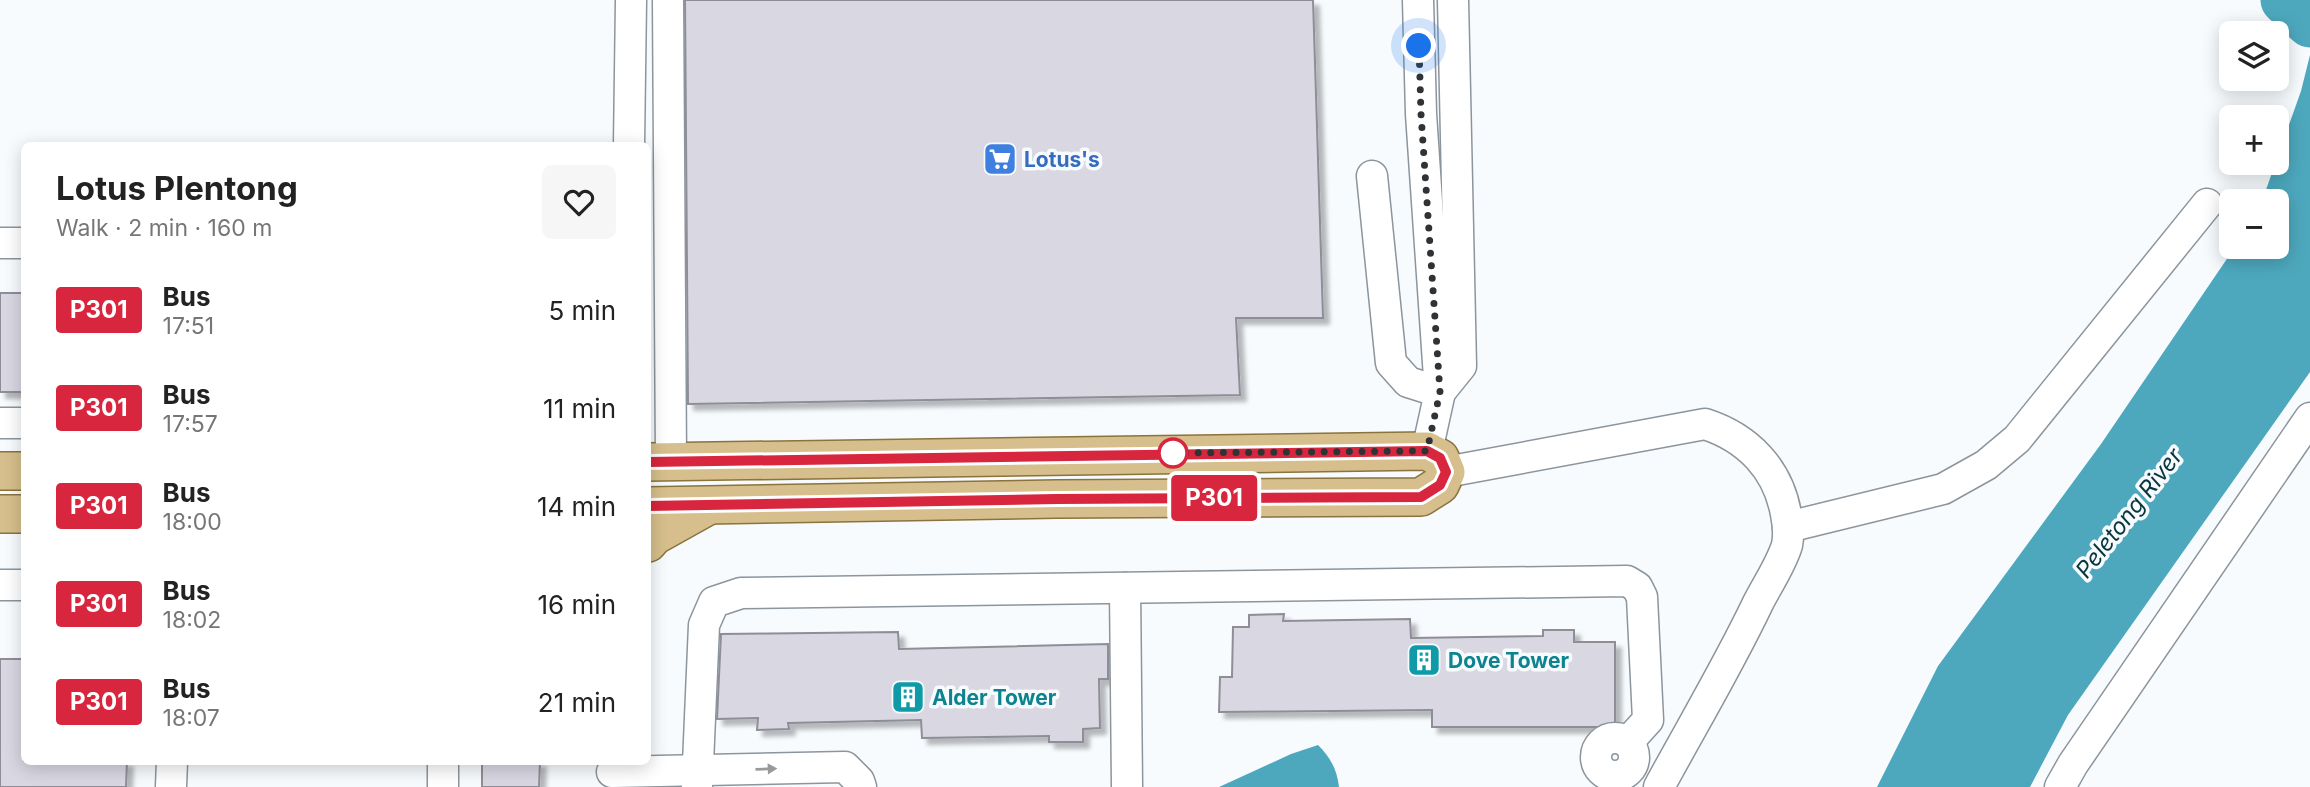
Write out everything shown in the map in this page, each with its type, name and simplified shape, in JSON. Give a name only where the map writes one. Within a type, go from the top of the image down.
[{"type":"main road","points":[[651,506],[1421,497],[1440,485],[1436,461],[659,462]]},
{"type":"main road","points":[[0,471],[21,471]]},
{"type":"main road","points":[[651,539],[710,505]]},
{"type":"main road","points":[[0,514],[21,514]]},
{"type":"street","points":[[629,142],[631,0]]},
{"type":"street","points":[[659,462],[668,0]]},
{"type":"street","points":[[1418,0],[1421,114],[1440,392],[1436,461],[1705,424],[1724,430],[1759,456],[1781,489],[1788,527],[1787,546],[1659,787]]},
{"type":"street","points":[[1440,392],[1461,366],[1453,0]]},
{"type":"street","points":[[1371,176],[1391,363],[1408,382],[1440,392]]},
{"type":"street","points":[[1788,527],[1943,489],[1986,465],[2017,439],[2207,204]]},
{"type":"street","points":[[0,243],[21,243]]},
{"type":"street","points":[[2060,787],[2080,753],[2310,418]]},
{"type":"street","points":[[0,423],[21,423]]},
{"type":"street","points":[[698,779],[704,625],[714,602],[741,593],[1627,581],[1637,586],[1642,597],[1648,720],[1628,743]]},
{"type":"street","points":[[0,585],[21,585]]},
{"type":"street","points":[[1125,588],[1127,787]]},
{"type":"street","points":[[171,787],[172,765]]},
{"type":"street","points":[[443,765],[443,787]]},
{"type":"street","points":[[612,774],[698,779],[845,766],[859,781],[860,787]]},
{"type":"water","name":"Peletong River","points":[[2310,55],[2310,372],[2068,715],[2030,787],[1877,787],[1938,666],[2101,444],[2227,259],[2289,259],[2289,189],[2266,189],[2271,175],[2289,175],[2289,125]]},
{"type":"water","points":[[1318,745],[1332,764],[1339,787],[1219,787],[1291,754]]},
{"type":"building","name":"Lotus's","points":[[685,0],[1313,0],[1323,318],[1236,318],[1240,395],[688,404]]},
{"type":"building","points":[[0,293],[21,293],[21,392],[0,392]]},
{"type":"building","name":"Dove Tower","points":[[1284,614],[1283,621],[1410,619],[1411,638],[1543,636],[1543,630],[1574,630],[1574,642],[1615,642],[1615,727],[1432,727],[1432,710],[1219,712],[1220,677],[1232,677],[1233,627],[1249,627],[1249,615]]},
{"type":"building","name":"Alder Tower","points":[[898,632],[899,649],[1108,644],[1108,679],[1099,679],[1100,728],[1083,729],[1083,742],[1049,742],[1049,736],[922,738],[921,720],[788,723],[789,729],[757,730],[758,718],[717,719],[721,634]]},
{"type":"building","points":[[0,659],[21,659],[21,765],[127,765],[126,787],[0,787]]},
{"type":"building","points":[[482,765],[540,765],[539,787],[482,787]]},
{"type":"waterway","points":[[2285,0],[2310,23]]},
{"type":"bus line","name":"P301","points":[[651,462],[1427,451],[1440,458],[1446,472],[1440,485],[1421,497],[1057,499],[651,506]]},
{"type":"place","name":"Lotus's","points":[[1000,159]]},
{"type":"place","name":"Dove Tower","points":[[1424,660]]},
{"type":"place","name":"Alder Tower","points":[[908,697]]},
{"type":"route","points":[[1173,453],[1427,451],[1440,392],[1421,114],[1419,46]]}]
